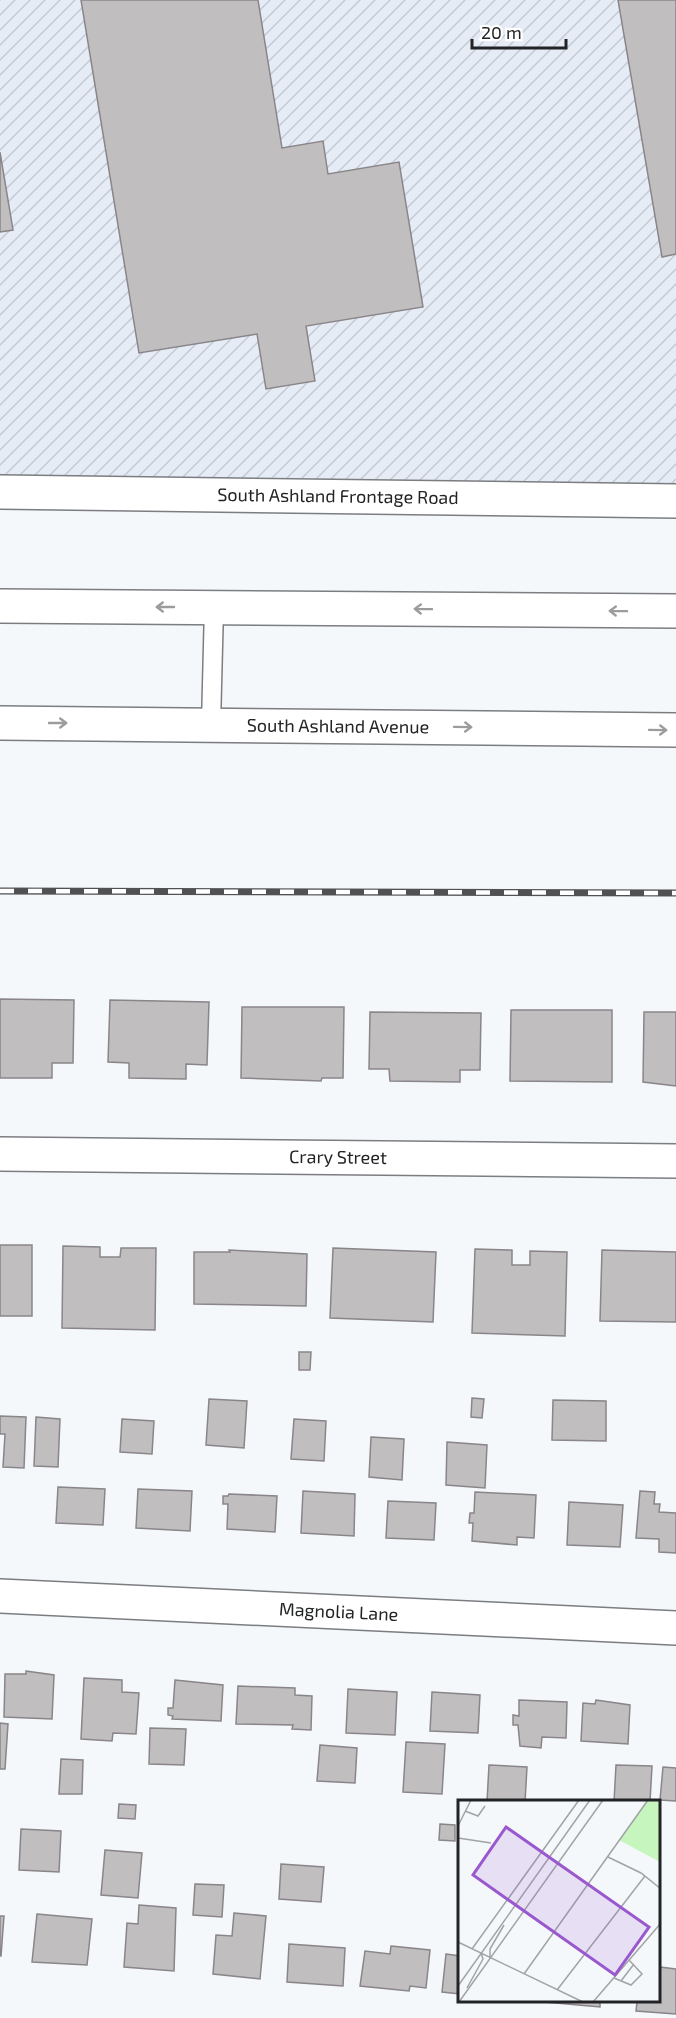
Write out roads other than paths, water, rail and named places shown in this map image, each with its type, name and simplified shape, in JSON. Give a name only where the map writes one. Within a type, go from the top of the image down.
[{"type":"street","name":"South Ashland Frontage Road","points":[[0,492],[676,501]]},
{"type":"street","points":[[0,606],[676,611]]},
{"type":"street","name":"South Ashland Avenue","points":[[0,723],[676,730]]},
{"type":"street","name":"Crary Street","points":[[0,1154],[676,1161]]},
{"type":"street","name":"Magnolia Lane","points":[[0,1596],[676,1629]]},
{"type":"lane","points":[[211,724],[214,607]]},
{"type":"railway","points":[[0,891],[676,893]]}]
